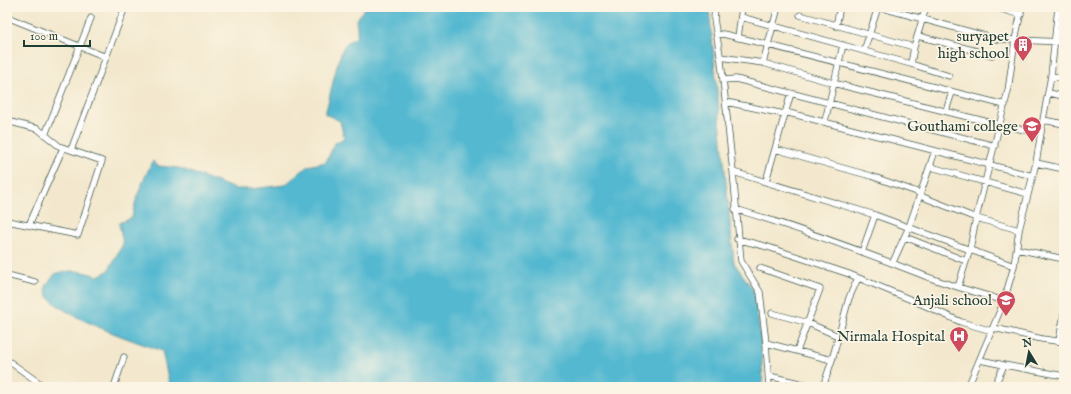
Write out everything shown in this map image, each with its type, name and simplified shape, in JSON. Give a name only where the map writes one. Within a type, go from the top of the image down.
[{"type":"street","points":[[71,150],[125,7]]},
{"type":"street","points":[[715,7],[733,172],[737,239],[741,262],[760,292],[769,387]]},
{"type":"street","points":[[738,38],[742,7]]},
{"type":"street","points":[[763,63],[778,7]]},
{"type":"street","points":[[836,26],[840,7]]},
{"type":"street","points":[[864,51],[878,7],[996,39],[1064,42]]},
{"type":"street","points":[[911,64],[914,47],[926,7]]},
{"type":"street","points":[[994,7],[1021,15]]},
{"type":"street","points":[[958,287],[970,249],[976,218],[1005,105],[1015,40],[1022,7]]},
{"type":"street","points":[[968,387],[1004,301],[1014,266],[1018,230],[1036,163],[1051,76],[1058,7]]},
{"type":"street","points":[[800,15],[914,47]]},
{"type":"street","points":[[7,17],[106,57]]},
{"type":"street","points":[[741,17],[949,76]]},
{"type":"street","points":[[45,135],[91,18]]},
{"type":"street","points":[[717,35],[723,34],[1005,105]]},
{"type":"street","points":[[918,36],[992,55]]},
{"type":"street","points":[[825,121],[843,45]]},
{"type":"street","points":[[720,57],[763,63],[833,83],[1000,125],[1040,133]]},
{"type":"street","points":[[1051,76],[1064,78]]},
{"type":"street","points":[[723,80],[736,79],[995,146]]},
{"type":"street","points":[[946,111],[952,92]]},
{"type":"street","points":[[766,181],[784,113],[791,93]]},
{"type":"street","points":[[1048,93],[1064,96]]},
{"type":"street","points":[[726,102],[825,121],[1033,176]]},
{"type":"street","points":[[1043,120],[1064,124]]},
{"type":"street","points":[[7,121],[38,129],[63,148],[102,161],[78,235],[7,221]]},
{"type":"street","points":[[29,225],[63,148]]},
{"type":"street","points":[[775,149],[871,176],[920,194],[976,218],[1018,230]]},
{"type":"street","points":[[893,262],[909,227],[935,151]]},
{"type":"street","points":[[1036,163],[1064,169]]},
{"type":"street","points":[[930,167],[1028,194]]},
{"type":"street","points":[[733,172],[875,215],[1014,266]]},
{"type":"street","points":[[735,210],[778,222],[893,262],[920,274],[1004,301]]},
{"type":"street","points":[[862,252],[875,215]]},
{"type":"street","points":[[905,237],[966,261]]},
{"type":"street","points":[[737,239],[768,247],[858,278],[961,322],[1061,341],[1064,314]]},
{"type":"street","points":[[1017,249],[1064,259]]},
{"type":"street","points":[[760,268],[820,289],[797,351]]},
{"type":"street","points":[[7,275],[35,282]]},
{"type":"street","points":[[823,387],[850,298],[858,278]]},
{"type":"street","points":[[772,312],[808,323],[838,336]]},
{"type":"street","points":[[766,343],[832,360]]},
{"type":"street","points":[[114,387],[124,358]]},
{"type":"street","points":[[7,360],[45,387]]},
{"type":"street","points":[[980,360],[1064,376]]},
{"type":"street","points":[[994,387],[1004,365]]},
{"type":"street","points":[[769,376],[816,387]]},
{"type":"water","points":[[365,7],[709,7],[734,263],[754,291],[761,341],[763,387],[170,387],[162,351],[98,327],[52,301],[46,292],[46,289],[47,285],[55,274],[76,271],[98,276],[108,271],[123,244],[119,223],[132,218],[140,188],[153,161],[158,166],[179,168],[236,189],[251,189],[285,185],[308,166],[326,162],[335,143],[344,138],[340,121],[325,114],[335,72],[343,48],[356,37],[356,21]]},
{"type":"place","name":"suryapet high school","points":[[1023,62]]},
{"type":"place","name":"Gouthami college","points":[[1032,143]]},
{"type":"place","name":"Anjali school","points":[[1006,317]]},
{"type":"place","name":"Nirmala Hospital","points":[[959,353]]}]
